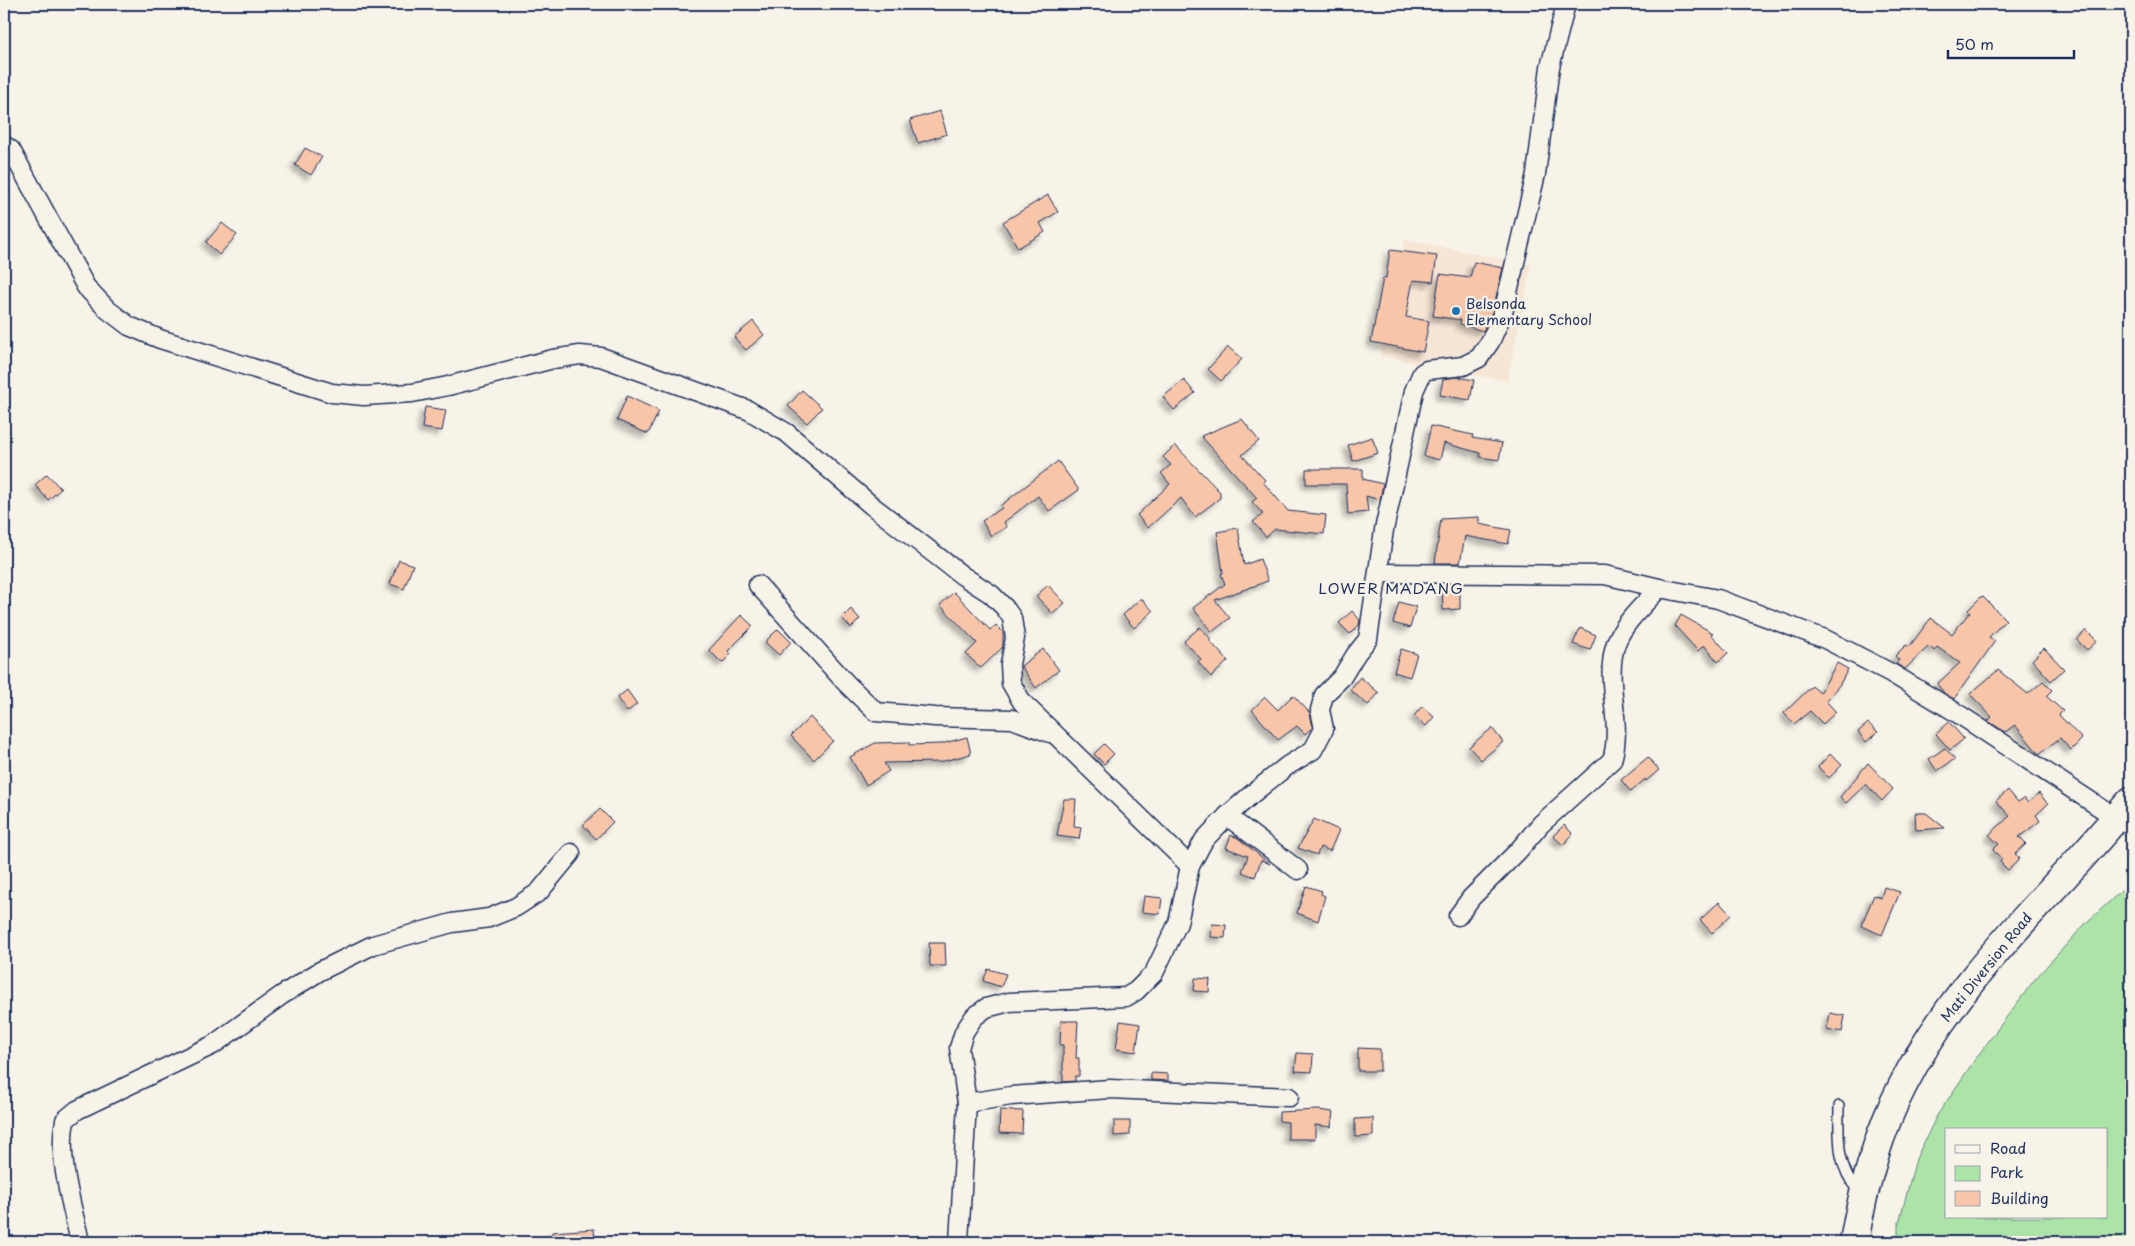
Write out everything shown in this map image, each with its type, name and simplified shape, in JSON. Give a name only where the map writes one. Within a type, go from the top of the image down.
[{"type":"highway","name":"Mati Diversion Road","points":[[1854,1242],[1863,1197],[1883,1131],[1901,1088],[1923,1048],[1959,997],[1993,955],[2124,810]]},
{"type":"street","points":[[958,1242],[967,1103],[959,1048],[964,1032],[974,1017],[986,1008],[1009,1002],[1126,997],[1136,991],[1154,973],[1178,923],[1190,866],[1204,840],[1227,816],[1287,766],[1313,750],[1324,729],[1320,710],[1324,695],[1342,677],[1368,639],[1384,530],[1412,400],[1419,378],[1427,370],[1464,366],[1479,358],[1490,342],[1503,313],[1536,174],[1550,67],[1566,4]]},
{"type":"street","points":[[4,145],[11,150],[86,287],[108,310],[129,326],[160,339],[332,393],[364,396],[412,393],[448,386],[553,359],[580,356],[601,357],[748,410],[786,433],[871,505],[962,576],[991,594],[1005,608],[1012,618],[1015,638],[1010,664],[1011,683],[1022,702],[1190,866]]},
{"type":"street","points":[[1379,573],[1606,575],[1659,588],[1718,599],[1825,639],[1891,672],[2124,810]]},
{"type":"street","points":[[758,586],[846,683],[876,712],[935,717],[1012,719],[1057,736]]},
{"type":"street","points":[[1458,916],[1471,898],[1518,851],[1541,824],[1612,760],[1616,747],[1612,684],[1613,661],[1617,641],[1628,623],[1659,588]]},
{"type":"street","points":[[1227,816],[1298,870]]},
{"type":"street","points":[[80,1242],[66,1173],[62,1135],[65,1120],[77,1110],[213,1045],[282,995],[320,971],[373,945],[452,923],[489,918],[516,907],[540,892],[571,853]]},
{"type":"street","points":[[967,1103],[1011,1096],[1110,1090],[1288,1097]]},
{"type":"lane","points":[[1838,1106],[1839,1154],[1850,1181],[1863,1197]]},
{"type":"shaded area","name":"Belsonda Elementary School","points":[[1405,240],[1531,265],[1507,381],[1380,356]]},
{"type":"green space","points":[[2131,882],[2131,1242],[1898,1242],[1898,1226],[1916,1159],[1936,1117],[1976,1058],[2035,979],[2086,923]]},
{"type":"building","points":[[940,111],[947,134],[918,143],[910,120]]},
{"type":"building","points":[[305,148],[322,157],[311,175],[295,165]]},
{"type":"building","points":[[1048,195],[1058,212],[1040,223],[1045,232],[1018,248],[1003,222]]},
{"type":"building","points":[[222,223],[237,235],[219,255],[206,242]]},
{"type":"building","points":[[1390,250],[1437,256],[1433,282],[1413,280],[1406,317],[1429,321],[1423,352],[1371,342],[1383,278],[1386,278]]},
{"type":"building","points":[[1474,262],[1503,268],[1493,310],[1483,331],[1460,324],[1461,320],[1433,316],[1440,274],[1470,278]]},
{"type":"building","points":[[753,321],[764,335],[746,350],[734,337]]},
{"type":"building","points":[[1228,347],[1242,359],[1221,381],[1208,369]]},
{"type":"building","points":[[1457,377],[1474,380],[1470,400],[1440,395],[1443,379]]},
{"type":"building","points":[[1184,380],[1195,393],[1174,410],[1163,397]]},
{"type":"building","points":[[802,390],[822,408],[807,423],[788,406]]},
{"type":"building","points":[[627,396],[659,411],[648,434],[617,420]]},
{"type":"building","points":[[425,407],[446,410],[442,431],[422,428]]},
{"type":"building","points":[[1242,419],[1259,441],[1242,455],[1265,480],[1263,482],[1288,511],[1326,515],[1324,534],[1275,529],[1266,537],[1253,522],[1263,514],[1252,502],[1257,498],[1201,436]]},
{"type":"building","points":[[1431,426],[1473,435],[1472,438],[1502,443],[1499,460],[1480,457],[1480,453],[1444,443],[1440,460],[1424,456]]},
{"type":"building","points":[[1372,437],[1378,453],[1353,461],[1348,445]]},
{"type":"building","points":[[1175,445],[1220,492],[1220,498],[1195,517],[1181,498],[1148,528],[1137,515],[1170,484],[1161,473],[1171,465],[1163,457]]},
{"type":"building","points":[[1058,461],[1079,490],[1049,511],[1038,496],[1004,522],[1007,527],[991,536],[982,521],[1002,508],[1000,506]]},
{"type":"building","points":[[1306,469],[1363,469],[1363,479],[1383,484],[1380,500],[1366,496],[1368,512],[1348,514],[1346,484],[1306,484]]},
{"type":"building","points":[[47,474],[61,489],[48,500],[35,485]]},
{"type":"building","points":[[1479,517],[1479,524],[1511,530],[1508,544],[1465,536],[1460,563],[1435,563],[1441,519]]},
{"type":"building","points":[[1238,528],[1244,565],[1260,559],[1268,581],[1215,600],[1230,618],[1212,632],[1193,608],[1225,584],[1221,574],[1223,573],[1217,532]]},
{"type":"building","points":[[399,560],[413,565],[404,589],[390,584]]},
{"type":"building","points":[[1442,584],[1457,584],[1456,588],[1460,588],[1460,609],[1443,610]]},
{"type":"building","points":[[1048,585],[1065,603],[1053,614],[1036,596]]},
{"type":"building","points":[[954,592],[990,630],[996,625],[1003,632],[1003,647],[981,668],[966,654],[977,643],[940,605]]},
{"type":"building","points":[[1982,596],[2006,620],[1989,637],[1995,641],[1954,699],[1945,694],[1937,684],[1960,663],[1937,647],[1934,651],[1929,646],[1905,669],[1896,664],[1899,660],[1895,656],[1906,645],[1909,647],[1931,618],[1952,634],[1970,612],[1968,610]]},
{"type":"building","points":[[1141,598],[1153,611],[1134,628],[1123,615]]},
{"type":"building","points":[[1399,602],[1416,607],[1410,628],[1393,623]]},
{"type":"building","points":[[851,609],[860,619],[851,628],[842,618]]},
{"type":"building","points":[[1352,611],[1360,620],[1359,625],[1350,634],[1339,623]]},
{"type":"building","points":[[741,615],[753,626],[728,651],[731,654],[722,663],[709,650]]},
{"type":"building","points":[[1681,615],[1713,633],[1711,634],[1728,653],[1718,662],[1704,645],[1698,651],[1675,626]]},
{"type":"building","points":[[1200,627],[1228,661],[1211,677],[1198,662],[1201,659],[1184,641]]},
{"type":"building","points":[[1580,628],[1596,635],[1590,650],[1573,644]]},
{"type":"building","points":[[778,629],[791,642],[779,655],[765,642]]},
{"type":"building","points":[[2086,630],[2097,641],[2087,650],[2077,640]]},
{"type":"building","points":[[2044,648],[2064,669],[2051,681],[2032,660]]},
{"type":"building","points":[[1043,649],[1059,670],[1036,688],[1021,666]]},
{"type":"building","points":[[1401,649],[1417,654],[1410,677],[1394,672]]},
{"type":"building","points":[[1837,663],[1848,669],[1840,684],[1826,701],[1836,712],[1823,724],[1810,711],[1794,724],[1784,713],[1812,686],[1820,693]]},
{"type":"building","points":[[1998,670],[2028,694],[2043,681],[2052,690],[2046,696],[2063,711],[2059,715],[2082,739],[2071,750],[2060,738],[2039,754],[2015,725],[2005,732],[1988,721],[1992,717],[1970,694]]},
{"type":"building","points":[[1360,677],[1379,693],[1368,705],[1350,690]]},
{"type":"building","points":[[627,690],[637,704],[627,712],[617,698]]},
{"type":"building","points":[[1293,695],[1310,713],[1313,727],[1305,734],[1297,726],[1278,740],[1252,710],[1265,697],[1278,710]]},
{"type":"building","points":[[1422,706],[1434,717],[1426,726],[1414,716]]},
{"type":"building","points":[[810,717],[833,741],[814,760],[791,736]]},
{"type":"building","points":[[1949,722],[1964,739],[1950,750],[1936,734]]},
{"type":"building","points":[[1868,723],[1878,732],[1866,742],[1858,732]]},
{"type":"building","points":[[1492,728],[1503,742],[1481,760],[1469,747]]},
{"type":"building","points":[[967,737],[971,754],[940,762],[884,763],[889,771],[866,785],[850,757],[875,743],[909,742],[909,745],[941,744]]},
{"type":"building","points":[[1104,744],[1114,754],[1104,764],[1094,754]]},
{"type":"building","points":[[1945,748],[1955,759],[1937,771],[1929,759]]},
{"type":"building","points":[[1830,754],[1842,765],[1829,778],[1818,767]]},
{"type":"building","points":[[1648,757],[1659,770],[1646,781],[1645,779],[1631,792],[1621,780]]},
{"type":"building","points":[[1868,763],[1893,789],[1882,801],[1866,784],[1846,803],[1840,797]]},
{"type":"building","points":[[2008,790],[2018,802],[2024,798],[2028,803],[2039,793],[2048,804],[2036,815],[2040,821],[2019,837],[2026,844],[2015,854],[2020,859],[2008,870],[2000,862],[2002,859],[1993,850],[1999,844],[1989,835],[2010,816],[1996,801]]},
{"type":"building","points":[[1064,799],[1076,799],[1074,826],[1081,827],[1079,839],[1057,836]]},
{"type":"building","points":[[600,809],[613,822],[596,839],[583,825]]},
{"type":"building","points":[[1915,813],[1926,813],[1945,828],[1916,830]]},
{"type":"building","points":[[1314,819],[1339,830],[1330,851],[1320,847],[1317,855],[1298,848]]},
{"type":"building","points":[[1564,825],[1573,834],[1563,845],[1553,836]]},
{"type":"building","points":[[1231,835],[1238,838],[1270,864],[1261,860],[1255,877],[1242,872],[1248,856],[1226,848]]},
{"type":"building","points":[[1306,886],[1322,891],[1321,894],[1325,896],[1318,921],[1297,913]]},
{"type":"building","points":[[1884,887],[1900,892],[1882,935],[1861,926],[1874,895],[1881,898]]},
{"type":"building","points":[[1144,896],[1162,898],[1160,914],[1142,912]]},
{"type":"building","points":[[1719,902],[1731,915],[1712,933],[1700,920]]},
{"type":"building","points":[[1212,924],[1226,925],[1225,938],[1211,937]]},
{"type":"building","points":[[929,943],[945,943],[946,966],[930,966]]},
{"type":"building","points":[[988,969],[1006,974],[1001,987],[983,981]]},
{"type":"building","points":[[1195,978],[1210,979],[1209,992],[1194,991]]},
{"type":"building","points":[[1830,1013],[1845,1016],[1842,1032],[1827,1029]]},
{"type":"building","points":[[1061,1021],[1078,1021],[1076,1058],[1079,1058],[1079,1076],[1075,1076],[1075,1081],[1063,1082],[1063,1045],[1060,1045]]},
{"type":"building","points":[[1120,1021],[1140,1024],[1136,1052],[1116,1049]]},
{"type":"building","points":[[1358,1048],[1380,1049],[1380,1071],[1358,1071]]},
{"type":"building","points":[[1297,1053],[1313,1054],[1312,1072],[1295,1071]]},
{"type":"building","points":[[1151,1073],[1168,1074],[1168,1081],[1151,1080]]},
{"type":"building","points":[[1000,1110],[1023,1111],[1022,1134],[999,1133]]},
{"type":"building","points":[[1318,1110],[1333,1112],[1331,1127],[1315,1125],[1315,1139],[1288,1139],[1288,1122],[1279,1121],[1279,1112]]},
{"type":"building","points":[[1373,1118],[1373,1136],[1355,1137],[1355,1119]]},
{"type":"building","points":[[1114,1121],[1130,1121],[1130,1135],[1114,1136]]},
{"type":"building","points":[[594,1229],[595,1242],[552,1242],[552,1232]]},
{"type":"place","name":"Belsonda Elementary School","points":[[1456,311]]},
{"type":"district","name":"LOWER MADANG","points":[[1391,587]]}]
